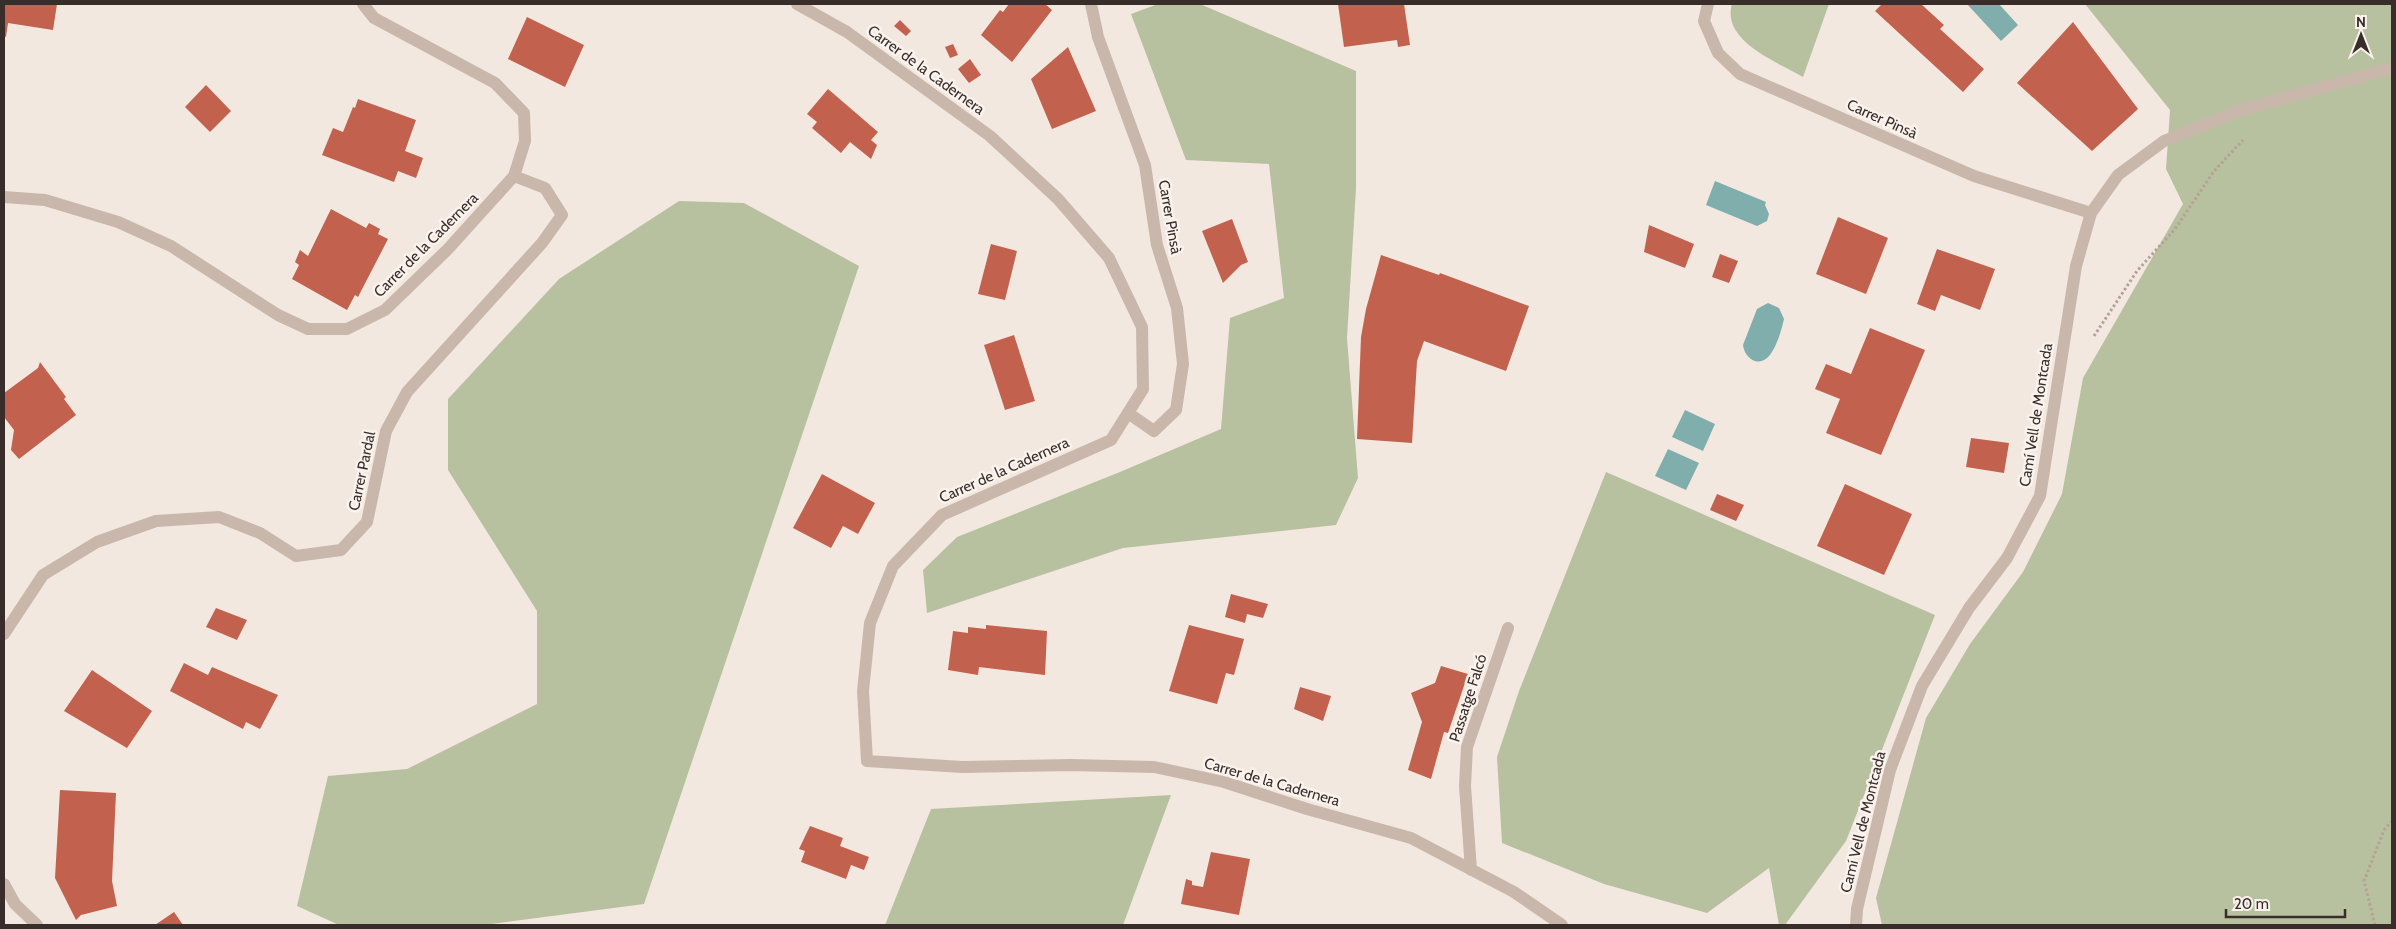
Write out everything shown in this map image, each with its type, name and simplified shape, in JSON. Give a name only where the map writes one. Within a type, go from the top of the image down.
[{"type":"street","name":"Carrer de la Cadernera","points":[[4,197],[45,200],[118,222],[171,246],[278,315],[308,329],[347,329],[385,310],[448,249],[514,176],[525,142],[524,113],[495,83],[374,18],[364,4]]},
{"type":"street","name":"Carrer de la Cadernera","points":[[797,4],[847,32],[990,136],[1058,199],[1109,258],[1142,327],[1143,389],[1111,440],[942,515],[893,566],[870,623],[863,691],[867,760],[962,767],[1071,765],[1154,767],[1224,782],[1307,809],[1411,838],[1514,892],[1562,925]]},
{"type":"street","name":"Carrer Pinsà","points":[[1090,4],[1098,37],[1145,165],[1157,245],[1176,308],[1183,364],[1176,410],[1154,431],[1128,413]]},
{"type":"street","name":"Carrer Pinsà","points":[[1708,4],[1704,21],[1718,52],[1740,74],[1974,176],[2091,213]]},
{"type":"street","name":"Camí Vell de Montcada","points":[[1856,925],[1857,909],[1890,770],[1922,686],[1969,608],[2008,558],[2040,496],[2076,266],[2091,213],[2118,175],[2164,142],[2241,110],[2392,68]]},
{"type":"street","name":"Carrer Pardal","points":[[4,634],[43,575],[97,542],[156,521],[219,517],[260,533],[296,556],[341,550],[367,522],[386,431],[407,392],[542,243],[562,215],[545,188],[514,176]]},
{"type":"street","name":"Passatge Falcó","points":[[1471,870],[1465,786],[1467,747],[1508,628]]},
{"type":"street","points":[[4,884],[15,904],[37,925]]},
{"type":"path","points":[[2091,341],[2137,271],[2174,229],[2214,171],[2247,136]]},
{"type":"path","points":[[2375,925],[2364,880],[2384,830],[2392,821]]},
{"type":"green space","points":[[1158,4],[1200,4],[1356,71],[1356,188],[1347,338],[1358,478],[1336,525],[1123,548],[927,613],[923,570],[957,537],[1120,472],[1221,429],[1230,318],[1284,298],[1269,164],[1186,160],[1131,14]]},
{"type":"green space","points":[[1732,4],[1829,4],[1803,77],[1766,57],[1743,39],[1735,29],[1731,17]]},
{"type":"green space","points":[[2085,4],[2392,4],[2392,925],[1882,925],[1876,898],[1926,718],[1970,644],[2023,572],[2062,494],[2083,378],[2183,204],[2166,169],[2170,110]]},
{"type":"green space","points":[[679,201],[744,203],[859,266],[644,904],[484,925],[339,925],[297,906],[328,776],[407,769],[537,704],[537,611],[448,470],[448,399],[559,279]]},
{"type":"green space","points":[[1606,472],[1935,615],[1846,841],[1785,925],[1779,925],[1769,868],[1707,913],[1604,884],[1502,843],[1497,757],[1519,691]]},
{"type":"green space","points":[[1171,795],[1123,925],[885,925],[931,809]]},
{"type":"water","points":[[1967,4],[1999,4],[2018,25],[2001,41]]},
{"type":"water","points":[[1715,181],[1766,202],[1765,205],[1769,214],[1767,221],[1757,226],[1706,205]]},
{"type":"water","points":[[1768,303],[1779,308],[1784,319],[1774,349],[1764,360],[1758,362],[1748,356],[1743,345],[1757,309]]},
{"type":"water","points":[[1685,410],[1715,424],[1703,451],[1672,437]]},
{"type":"water","points":[[1668,449],[1699,463],[1686,490],[1655,476]]},
{"type":"building","points":[[4,4],[57,4],[53,30],[8,23],[6,37],[4,36]]},
{"type":"building","points":[[1009,4],[1045,4],[1052,10],[1012,62],[981,35],[1000,10],[1003,12]]},
{"type":"building","points":[[1338,4],[1404,4],[1410,45],[1398,47],[1397,40],[1344,47]]},
{"type":"building","points":[[1882,4],[1921,4],[1944,25],[1940,29],[1984,69],[1963,92],[1875,11]]},
{"type":"building","points":[[527,17],[584,45],[565,87],[508,59]]},
{"type":"building","points":[[900,20],[911,31],[906,36],[894,26]]},
{"type":"building","points":[[2073,22],[2138,109],[2092,151],[2017,83]]},
{"type":"building","points":[[953,44],[958,55],[950,58],[945,47]]},
{"type":"building","points":[[1068,47],[1096,111],[1052,129],[1031,79]]},
{"type":"building","points":[[970,59],[981,75],[969,83],[958,69]]},
{"type":"building","points":[[206,85],[231,111],[210,132],[185,107]]},
{"type":"building","points":[[828,89],[878,132],[871,140],[877,145],[871,159],[850,142],[841,153],[812,128],[817,122],[807,114]]},
{"type":"building","points":[[358,99],[416,120],[405,151],[423,158],[416,178],[398,171],[394,182],[322,155],[333,128],[343,132]]},
{"type":"building","points":[[331,209],[366,228],[369,223],[380,229],[378,234],[388,239],[358,297],[355,295],[347,310],[292,279],[299,265],[295,262],[300,250],[308,256]]},
{"type":"building","points":[[1838,217],[1888,238],[1866,294],[1816,274]]},
{"type":"building","points":[[1232,219],[1248,262],[1241,265],[1223,283],[1202,231]]},
{"type":"building","points":[[1649,225],[1694,244],[1685,268],[1644,252]]},
{"type":"building","points":[[991,244],[1017,251],[1005,300],[978,294]]},
{"type":"building","points":[[1937,249],[1995,269],[1980,310],[1941,295],[1935,311],[1917,304]]},
{"type":"building","points":[[1720,254],[1738,261],[1729,283],[1712,277]]},
{"type":"building","points":[[1381,255],[1439,275],[1440,273],[1529,306],[1506,371],[1424,341],[1417,361],[1412,443],[1357,439],[1361,337],[1366,309]]},
{"type":"building","points":[[1870,328],[1925,350],[1881,455],[1826,433],[1840,399],[1815,389],[1826,364],[1851,374]]},
{"type":"building","points":[[1014,335],[1035,401],[1005,410],[984,345]]},
{"type":"building","points":[[40,362],[66,397],[64,399],[76,415],[19,459],[11,450],[14,430],[4,417],[4,393],[38,368]]},
{"type":"building","points":[[1971,438],[2009,443],[2004,473],[1966,467]]},
{"type":"building","points":[[822,474],[875,503],[858,534],[843,526],[831,548],[793,528]]},
{"type":"building","points":[[1845,484],[1912,514],[1884,575],[1817,546]]},
{"type":"building","points":[[1717,494],[1744,505],[1736,521],[1710,510]]},
{"type":"building","points":[[1231,594],[1268,604],[1263,618],[1247,614],[1245,623],[1225,617]]},
{"type":"building","points":[[216,608],[247,620],[237,640],[206,627]]},
{"type":"building","points":[[986,625],[1047,631],[1045,675],[979,667],[978,675],[948,670],[953,631],[968,633],[968,627],[986,629]]},
{"type":"building","points":[[1189,625],[1244,639],[1234,675],[1226,673],[1217,704],[1169,691]]},
{"type":"building","points":[[184,663],[208,675],[212,667],[278,695],[260,729],[246,722],[243,729],[170,691]]},
{"type":"building","points":[[1441,666],[1468,674],[1448,733],[1444,732],[1431,779],[1408,770],[1422,722],[1411,693],[1435,683]]},
{"type":"building","points":[[92,670],[152,711],[127,748],[64,711]]},
{"type":"building","points":[[1300,687],[1331,696],[1323,721],[1294,709]]},
{"type":"building","points":[[60,790],[116,793],[112,881],[117,906],[81,915],[76,920],[55,878]]},
{"type":"building","points":[[810,826],[843,838],[840,846],[869,857],[864,870],[851,865],[846,879],[801,862],[805,851],[799,849]]},
{"type":"building","points":[[1211,852],[1250,859],[1239,915],[1181,904],[1186,879],[1192,881],[1192,885],[1203,887]]},
{"type":"building","points":[[174,912],[183,925],[155,925]]}]
